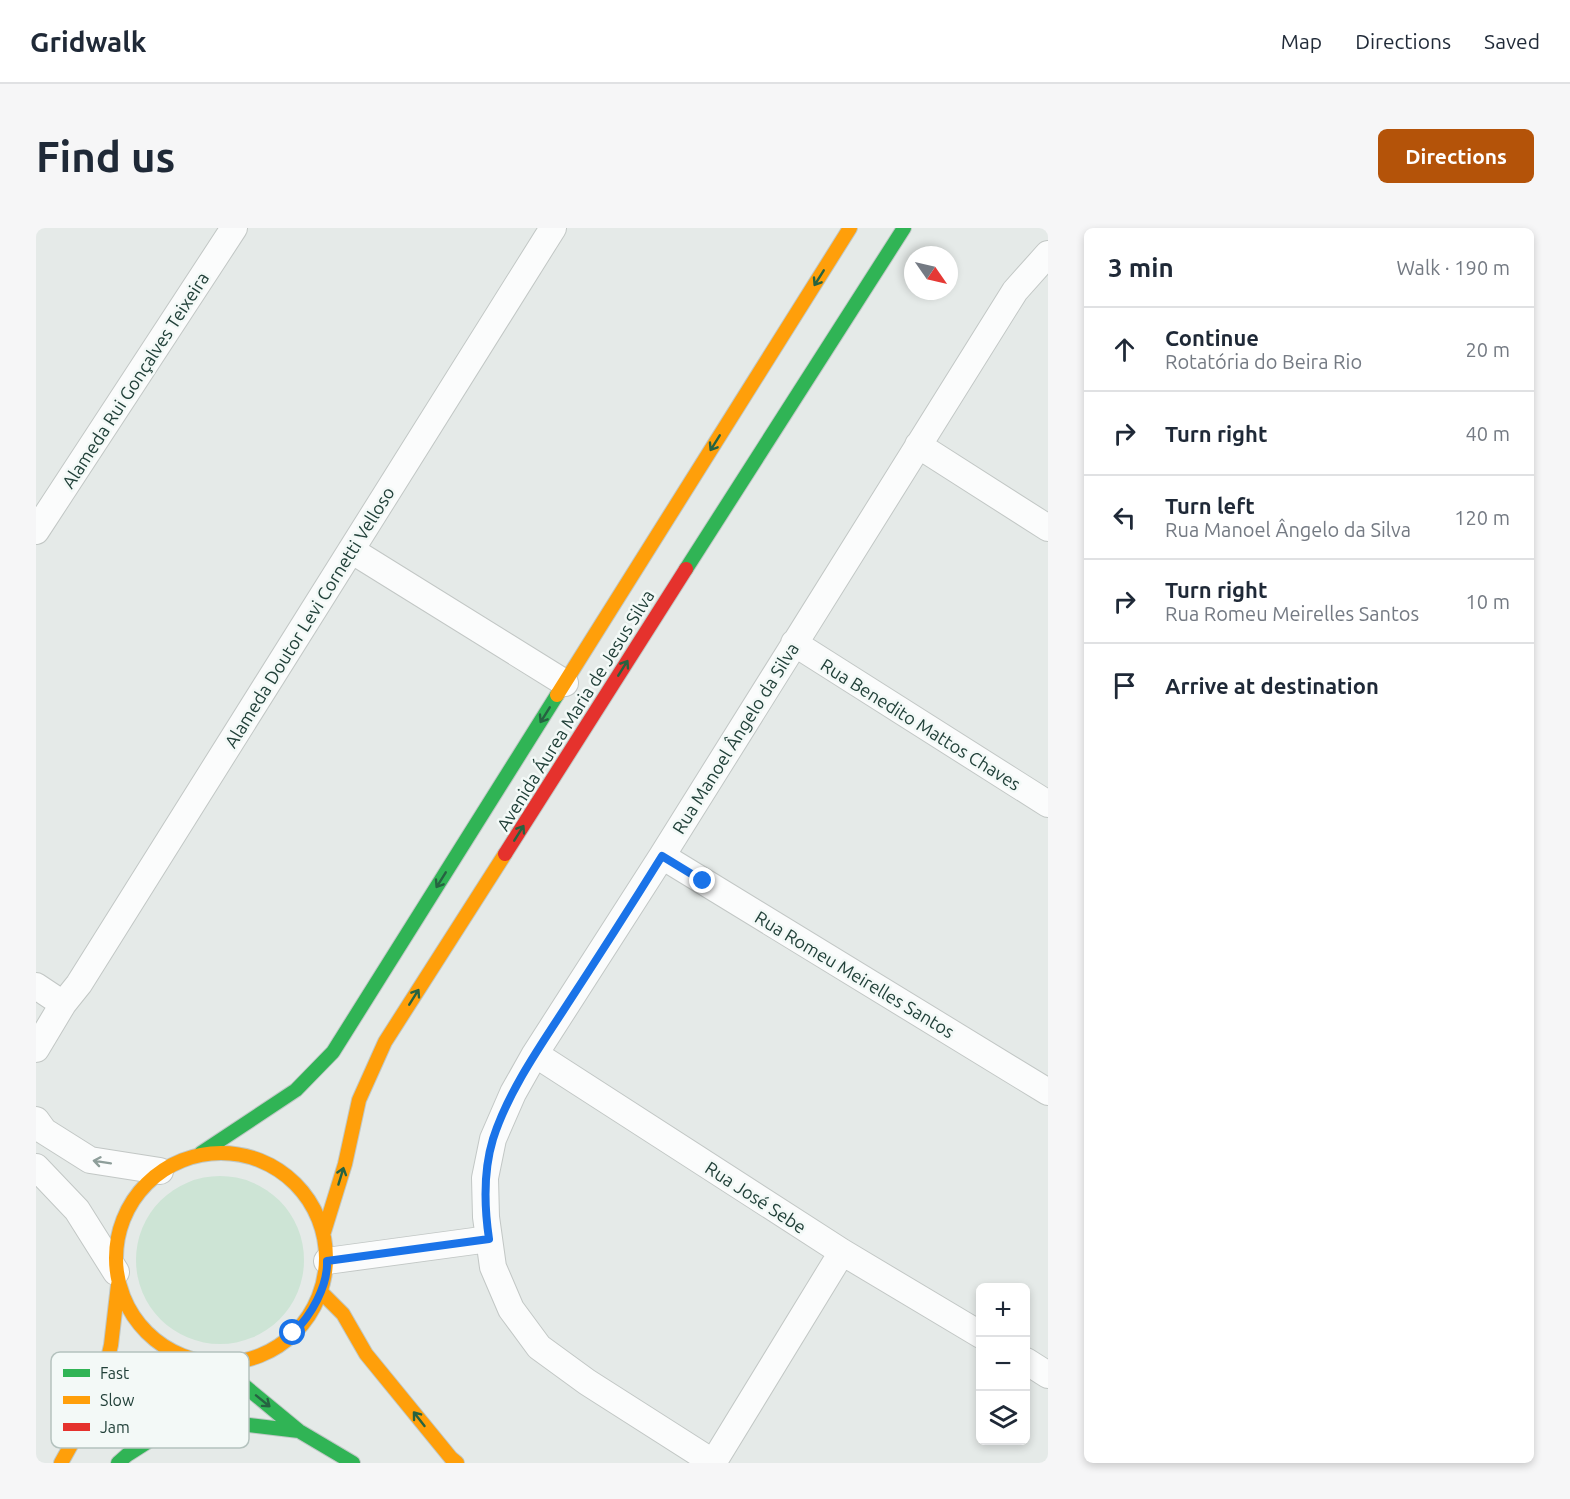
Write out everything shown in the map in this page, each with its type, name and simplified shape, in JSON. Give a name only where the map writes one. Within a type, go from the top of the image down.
[{"type":"street","name":"Alameda Rui Gonçalves Teixeira","points":[[36,531],[234,228]]},
{"type":"street","name":"Alameda Doutor Levi Cornetti Velloso","points":[[36,1048],[63,1004],[79,984],[553,228]]},
{"type":"street","name":"Avenida Áurea Maria de Jesus Silva","points":[[201,1153],[296,1090],[333,1052],[850,228]]},
{"type":"street","name":"Avenida Áurea Maria de Jesus Silva","points":[[324,1232],[345,1164],[359,1100],[386,1042],[904,228]]},
{"type":"street","name":"Rua Manoel Ângelo da Silva","points":[[713,1463],[587,1382],[539,1347],[511,1309],[493,1268],[486,1217],[485,1178],[493,1139],[513,1092],[535,1054],[662,856],[1015,291],[1048,254]]},
{"type":"street","points":[[918,445],[1048,528]]},
{"type":"street","points":[[351,550],[565,683]]},
{"type":"street","name":"Rua Benedito Mattos Chaves","points":[[794,643],[1048,804]]},
{"type":"street","name":"Rua Romeu Meirelles Santos","points":[[662,856],[1048,1092]]},
{"type":"street","points":[[36,986],[63,1004]]},
{"type":"street","name":"Rua José Sebe","points":[[535,1054],[842,1252],[976,1332]]},
{"type":"street","points":[[36,1120],[44,1131],[90,1160],[160,1171]]},
{"type":"street","points":[[109,1352],[117,1278],[116,1243],[124,1215],[139,1190],[160,1171],[180,1160],[201,1153],[233,1152],[264,1160],[291,1178],[312,1202],[324,1232],[327,1261],[321,1292],[306,1322],[281,1345],[249,1360]]},
{"type":"street","points":[[36,1167],[77,1210],[117,1278],[131,1316],[154,1341],[173,1352]]},
{"type":"street","points":[[327,1261],[489,1239]]},
{"type":"street","points":[[713,1463],[842,1252]]},
{"type":"street","points":[[321,1292],[342,1314],[366,1354],[457,1463]]},
{"type":"street","points":[[1030,1364],[1048,1375]]},
{"type":"street","points":[[249,1391],[299,1431],[353,1463]]},
{"type":"street","points":[[249,1425],[299,1431]]},
{"type":"street","points":[[61,1463],[69,1448]]},
{"type":"street","points":[[118,1463],[138,1448]]},
{"type":"green space","points":[[220,1176],[236,1177],[252,1182],[280,1200],[298,1228],[303,1244],[303,1276],[298,1292],[280,1320],[252,1338],[236,1343],[220,1344],[204,1343],[188,1338],[160,1320],[142,1292],[137,1276],[136,1260],[137,1244],[142,1228],[160,1200],[188,1182],[204,1177]]},
{"type":"traffic: fast","points":[[686,569],[904,228]]},
{"type":"traffic: fast","points":[[201,1153],[296,1090],[333,1052],[557,695]]},
{"type":"traffic: fast","points":[[249,1390],[299,1431],[353,1463]]},
{"type":"traffic: fast","points":[[249,1425],[299,1431]]},
{"type":"traffic: fast","points":[[118,1463],[138,1448]]},
{"type":"traffic: slow","points":[[557,695],[850,228]]},
{"type":"traffic: slow","points":[[324,1232],[345,1164],[359,1100],[385,1042],[505,854]]},
{"type":"traffic: slow","points":[[174,1352],[154,1340],[133,1317],[120,1289],[116,1268],[116,1248],[120,1227],[128,1208],[146,1183],[162,1170],[190,1157],[211,1153],[231,1153],[252,1157],[271,1165],[296,1183],[309,1199],[322,1227],[326,1258]]},
{"type":"traffic: slow","points":[[249,1360],[280,1346],[303,1325],[322,1289],[326,1258]]},
{"type":"traffic: slow","points":[[109,1352],[118,1285]]},
{"type":"traffic: slow","points":[[321,1292],[343,1314],[366,1354],[457,1463]]},
{"type":"traffic: slow","points":[[61,1463],[69,1448]]},
{"type":"traffic: jam","points":[[505,854],[686,569]]},
{"type":"route","points":[[293,1333],[306,1322],[321,1292],[327,1261],[489,1239],[485,1178],[493,1139],[513,1092],[535,1054],[662,856],[703,881]]}]
